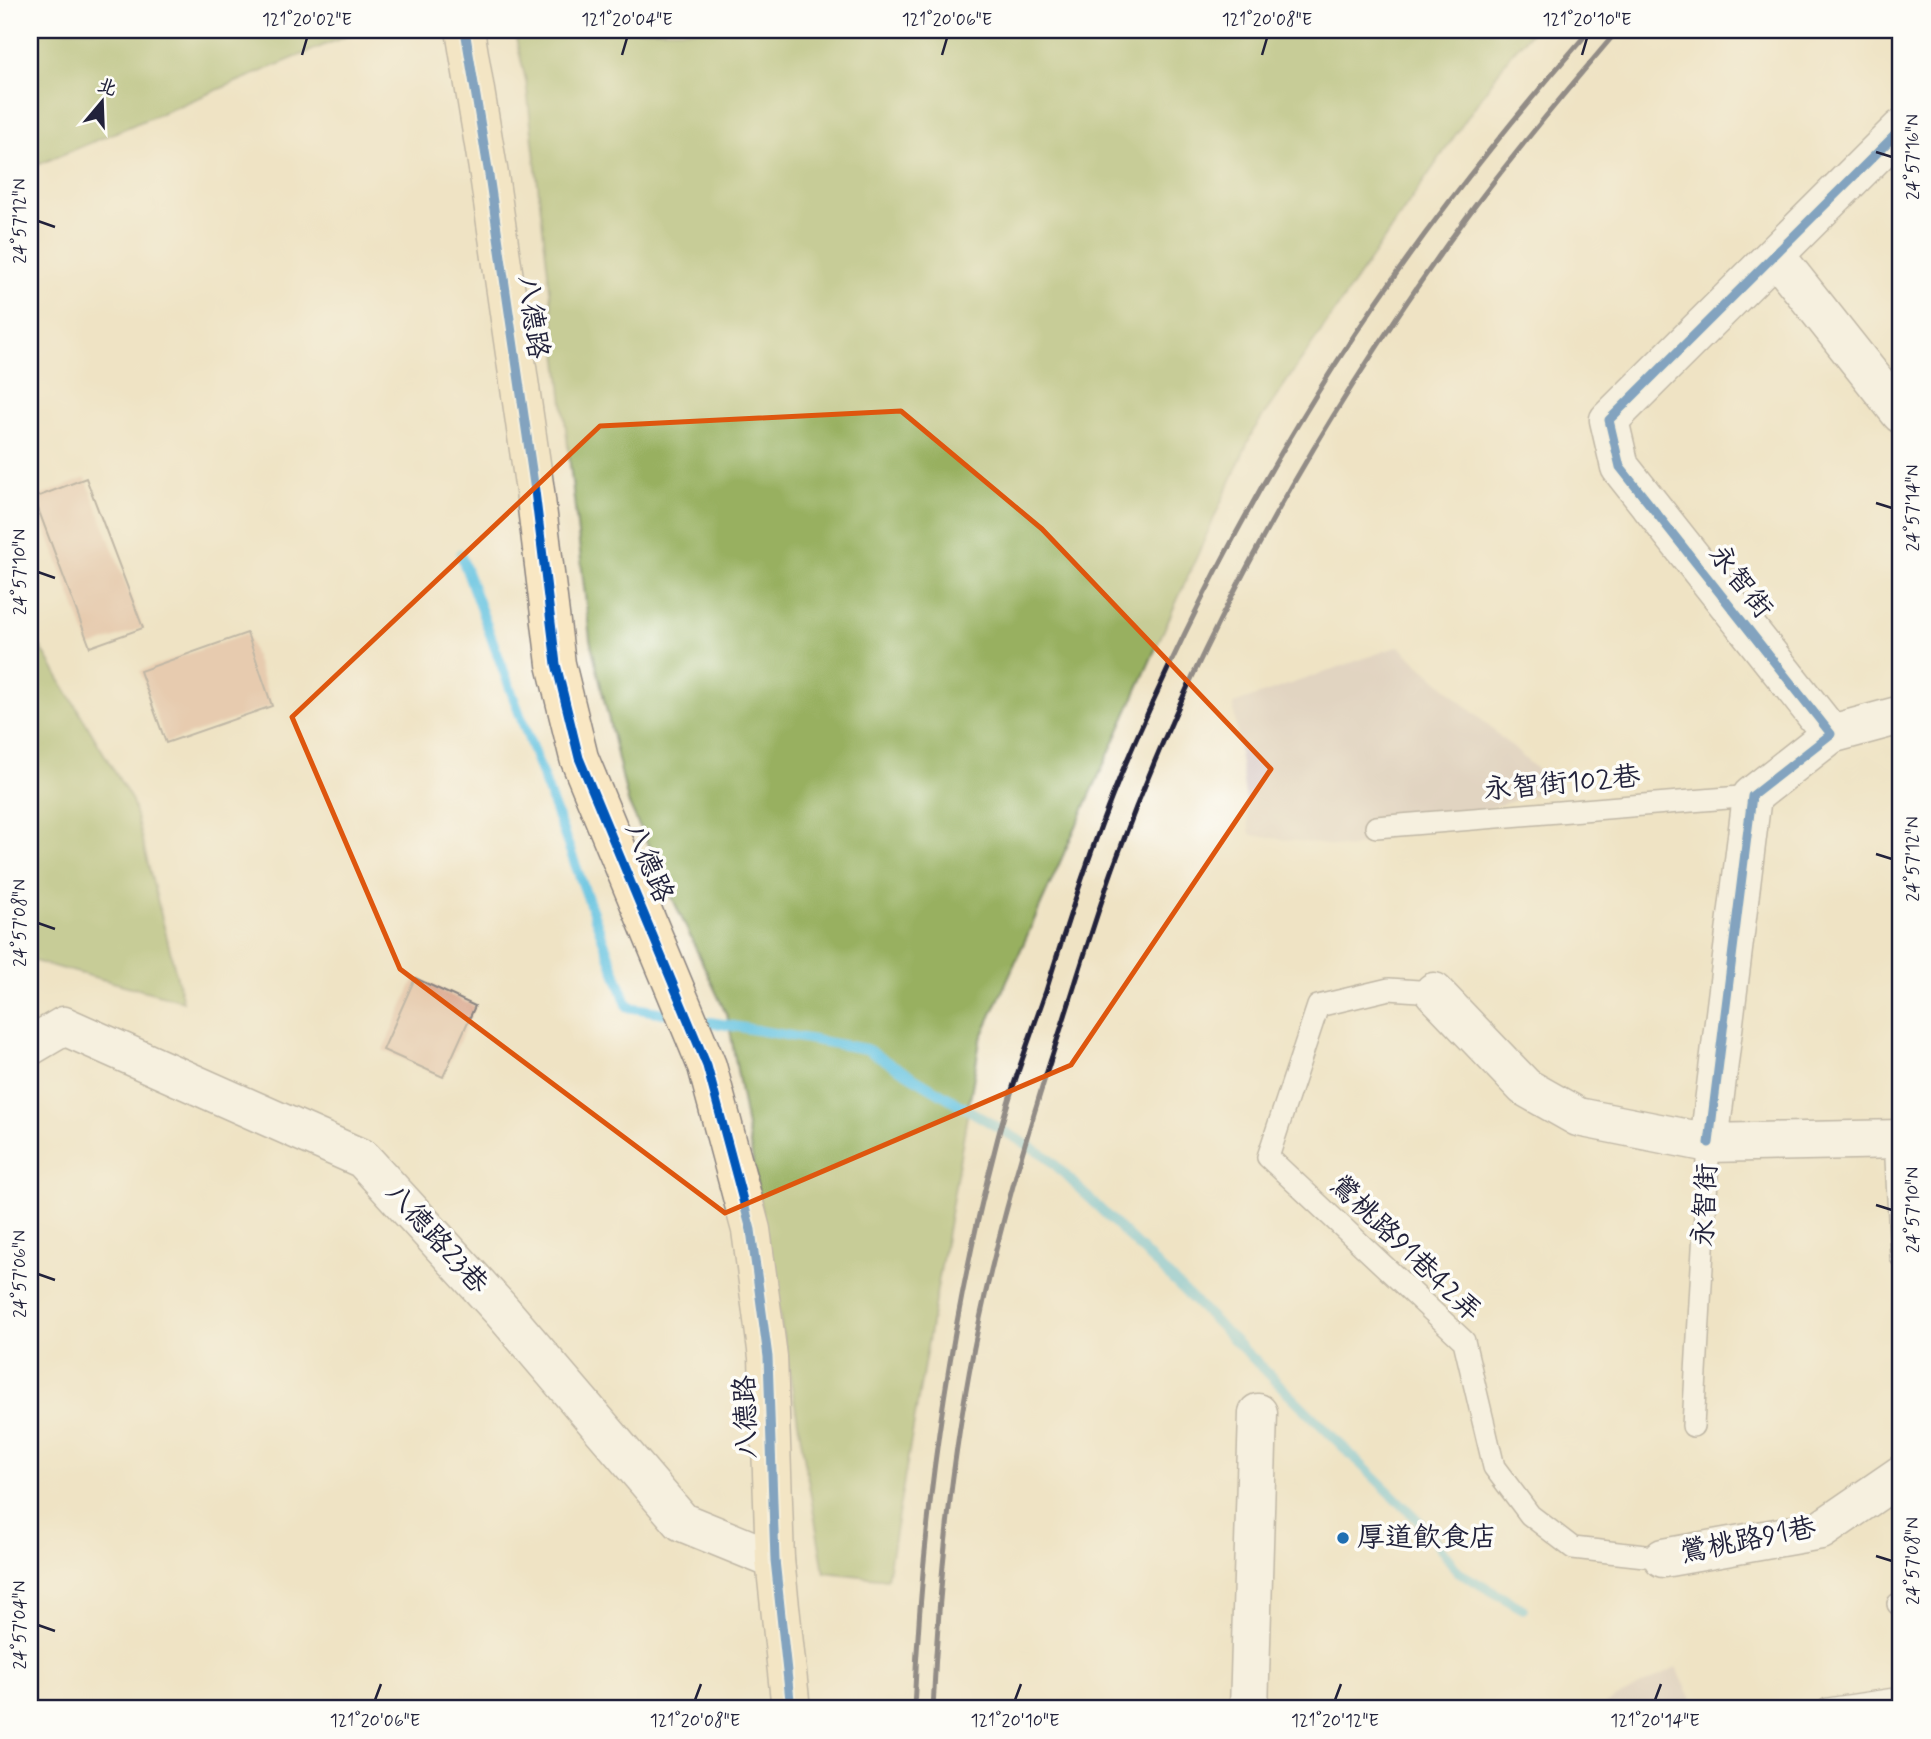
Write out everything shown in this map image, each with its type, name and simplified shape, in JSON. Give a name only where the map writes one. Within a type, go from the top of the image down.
[{"type":"main road","name":"八德路","points":[[465,30],[493,203],[559,678],[579,758],[707,1066],[751,1230],[768,1357],[775,1560],[791,1709]]},
{"type":"street","name":"永智街","points":[[1831,734],[1619,467],[1609,420],[1901,129]]},
{"type":"street","points":[[1775,255],[1901,414]]},
{"type":"street","points":[[1752,796],[1831,734],[1901,715]]},
{"type":"street","name":"永智街","points":[[1709,1143],[1752,796]]},
{"type":"street","points":[[1434,992],[1525,1087],[1578,1116],[1709,1143],[1898,1139]]},
{"type":"street","name":"八德路23巷","points":[[30,1046],[64,1026],[363,1159],[502,1311],[682,1522],[775,1560]]},
{"type":"street","points":[[1249,1709],[1258,1413]]},
{"type":"street","name":"鶯桃路91巷","points":[[1663,1558],[1821,1530],[1901,1475]]},
{"type":"lane","name":"永智街102巷","points":[[1376,827],[1752,796]]},
{"type":"lane","name":"鶯桃路91巷42弄","points":[[1434,992],[1389,989],[1318,1006],[1268,1157],[1464,1341],[1494,1467],[1530,1515],[1573,1548],[1663,1558]]},
{"type":"lane","points":[[1898,1139],[1901,1257]]},
{"type":"lane","name":"永智街","points":[[1693,1426],[1709,1143]]},
{"type":"lane","points":[[1828,1709],[1901,1698]]},
{"type":"highlighted area","points":[[901,411],[1042,529],[1271,769],[1071,1065],[725,1213],[400,969],[292,717],[600,426]]},
{"type":"shaded area","points":[[1399,646],[1558,788],[1349,848],[1250,835],[1233,704]]},
{"type":"shaded area","points":[[1676,1667],[1697,1709],[1595,1709]]},
{"type":"green space","points":[[30,30],[361,30],[30,168]]},
{"type":"green space","points":[[514,30],[1533,30],[1510,55],[1253,431],[980,1041],[887,1579],[824,1572],[728,1018],[628,802],[590,639],[526,81]]},
{"type":"green space","points":[[30,629],[132,801],[183,1001],[30,960]]},
{"type":"building","points":[[86,478],[143,628],[90,647],[34,498]]},
{"type":"building","points":[[247,633],[272,706],[166,743],[140,671]]},
{"type":"building","points":[[415,978],[475,1006],[443,1077],[383,1050]]},
{"type":"waterway","points":[[460,553],[628,1007],[664,1013]]},
{"type":"waterway","points":[[710,1022],[866,1049],[1046,1156],[1426,1528],[1458,1572],[1523,1609]]},
{"type":"railway","points":[[914,1709],[924,1566],[940,1423],[980,1211],[1008,1103],[1111,799],[1190,623],[1228,549],[1310,406],[1400,268],[1449,202],[1590,30]]},
{"type":"railway","points":[[933,1709],[943,1563],[954,1467],[988,1284],[1017,1170],[1052,1057],[1109,880],[1149,775],[1226,608],[1269,527],[1363,369],[1484,194],[1540,122],[1618,30]]},
{"type":"cycle path","points":[[465,30],[535,491],[556,664],[579,758],[707,1066],[751,1230],[768,1357],[775,1560],[791,1709]]},
{"type":"cycle path","points":[[1709,1143],[1752,796],[1831,734],[1620,467],[1609,420],[1901,129]]},
{"type":"place","name":"厚道飲食店","points":[[1343,1538]]}]
